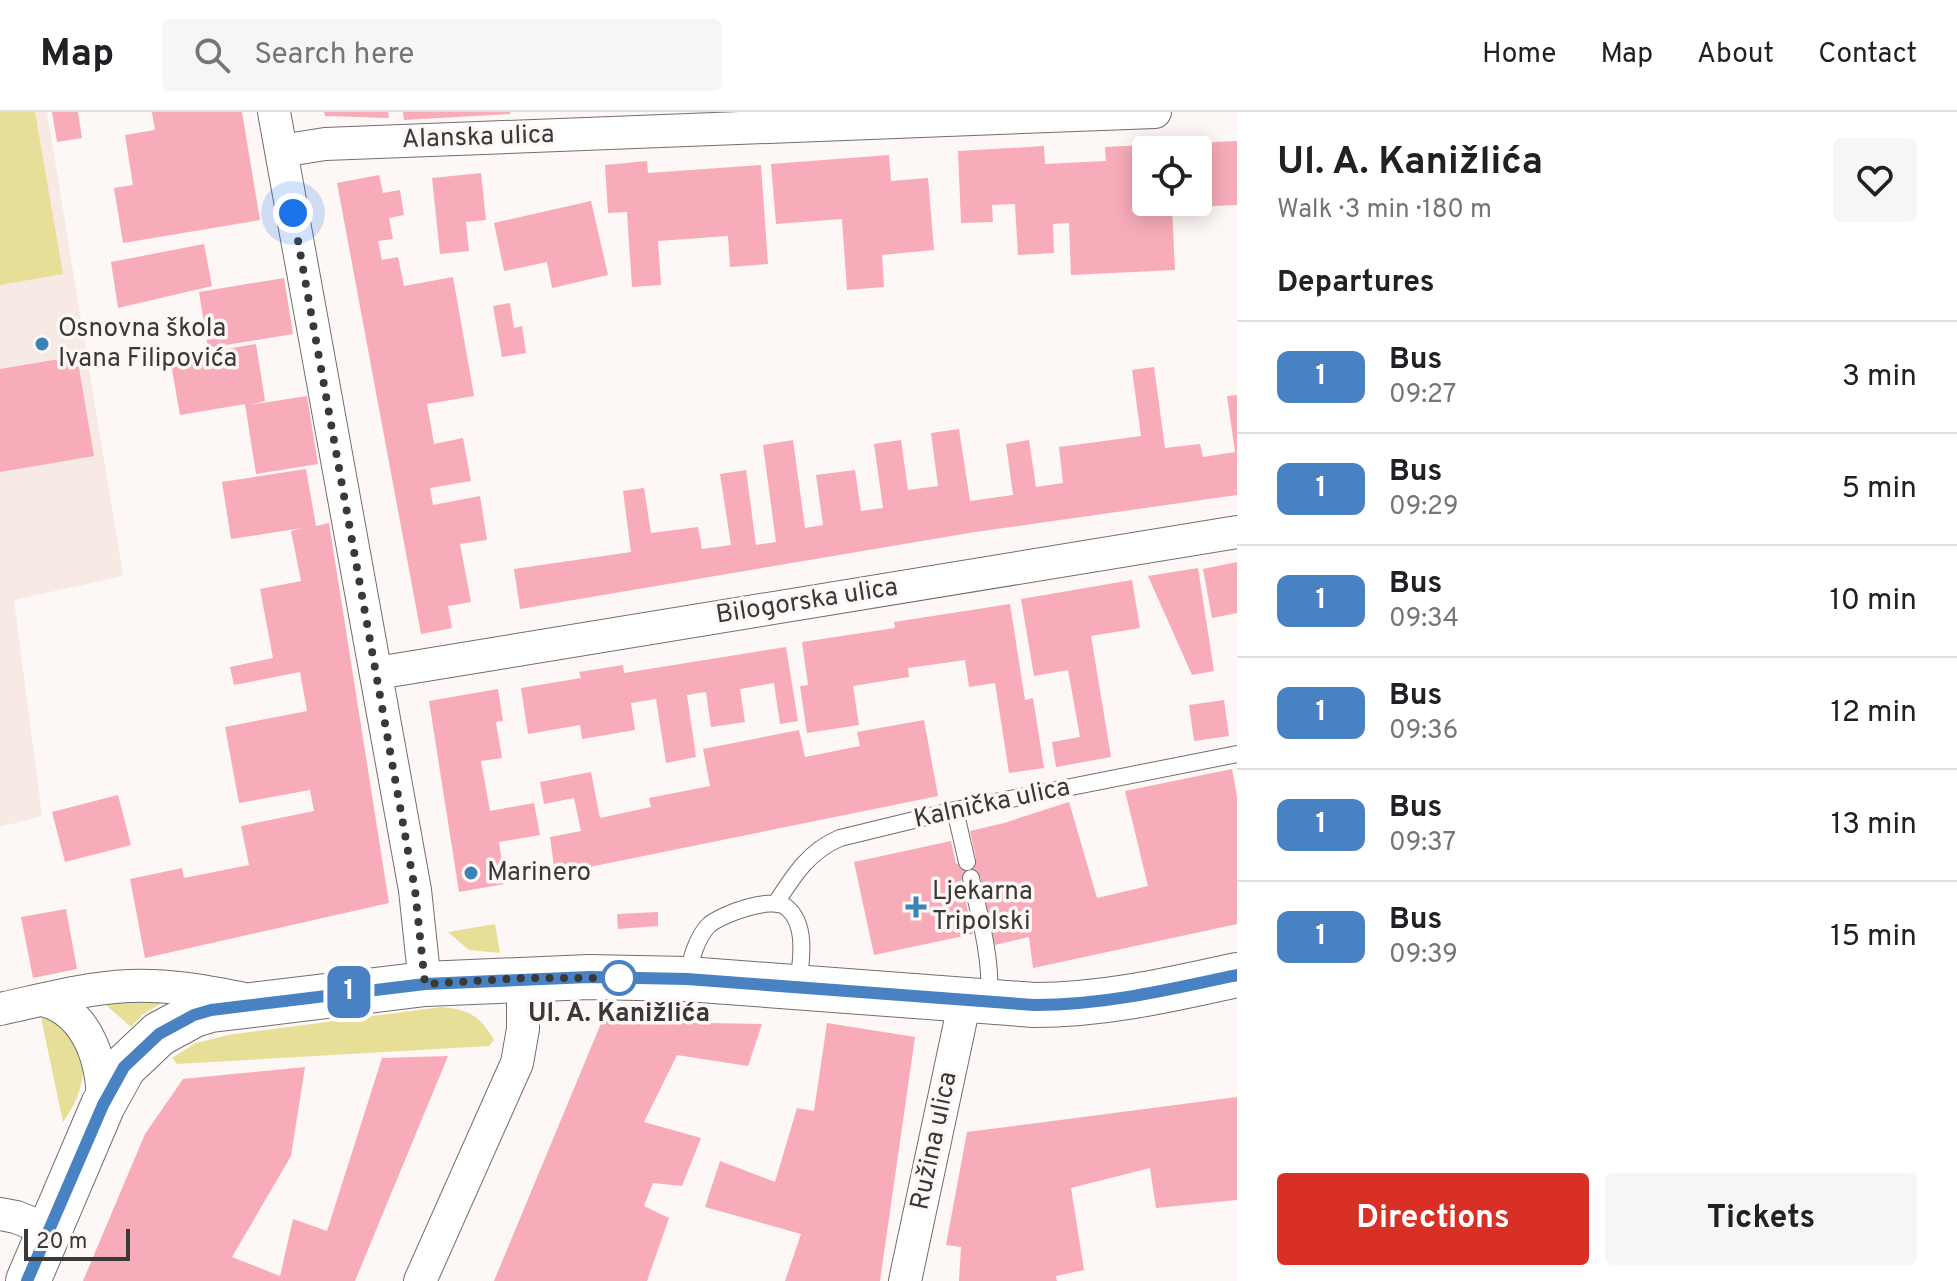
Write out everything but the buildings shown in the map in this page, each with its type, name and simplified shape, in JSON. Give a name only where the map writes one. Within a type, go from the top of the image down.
[{"type":"main road","points":[[28,1281],[103,1105],[124,1067],[159,1034],[194,1015],[211,1010],[425,984],[523,978],[687,979],[1067,1005],[1124,999],[1237,975]]},
{"type":"street","points":[[274,112],[418,905],[425,984]]},
{"type":"street","name":"Alanska ulica","points":[[281,151],[325,144],[1155,112]]},
{"type":"street","name":"Bilogorska ulica","points":[[377,673],[1237,532]]},
{"type":"street","points":[[420,1281],[517,1063],[523,1029],[523,978]]},
{"type":"street","points":[[0,1009],[132,985],[206,992],[263,1002]]},
{"type":"street","points":[[43,1000],[67,1011],[88,1037],[101,1071],[103,1105]]},
{"type":"street","name":"Ružina ulica","points":[[905,1281],[977,1001]]},
{"type":"street","points":[[0,1214],[49,1230]]},
{"type":"lane","name":"Kalnička ulica","points":[[776,903],[810,856],[825,844],[840,838],[955,810],[1237,754]]},
{"type":"lane","points":[[955,810],[985,944],[990,984],[977,1001]]},
{"type":"lane","points":[[687,979],[692,956],[710,925],[742,909],[776,903],[786,907],[799,932],[802,950],[798,987]]},
{"type":"shaded area","name":"Osnovna škola Ivana Filipovića","points":[[0,112],[47,112],[123,576],[14,600],[42,816],[0,827]]},
{"type":"shaded area","points":[[0,112],[35,112],[63,274],[0,285]]},
{"type":"shaded area","points":[[495,924],[500,953],[469,950],[448,932]]},
{"type":"shaded area","points":[[99,999],[162,999],[162,1003],[143,1014],[131,1027]]},
{"type":"shaded area","points":[[442,1007],[473,1016],[494,1040],[489,1046],[177,1064],[172,1058],[196,1043],[228,1035]]},
{"type":"shaded area","points":[[40,1013],[67,1029],[81,1052],[83,1076],[80,1088],[63,1122]]},
{"type":"bus line","name":"1","points":[[27,1281],[103,1105],[124,1067],[159,1034],[194,1015],[211,1010],[425,984],[589,977],[687,979],[1067,1005],[1124,999],[1237,975]]},
{"type":"place","name":"Osnovna škola Ivana Filipovića","points":[[42,344]]},
{"type":"place","name":"Marinero","points":[[471,873]]},
{"type":"place","name":"Ljekarna Tripolski","points":[[916,907]]},
{"type":"place","name":"Ul. A. Kanižlića","points":[[619,978]]},
{"type":"route","points":[[293,213],[415,890],[425,984],[523,978],[619,978]]}]
